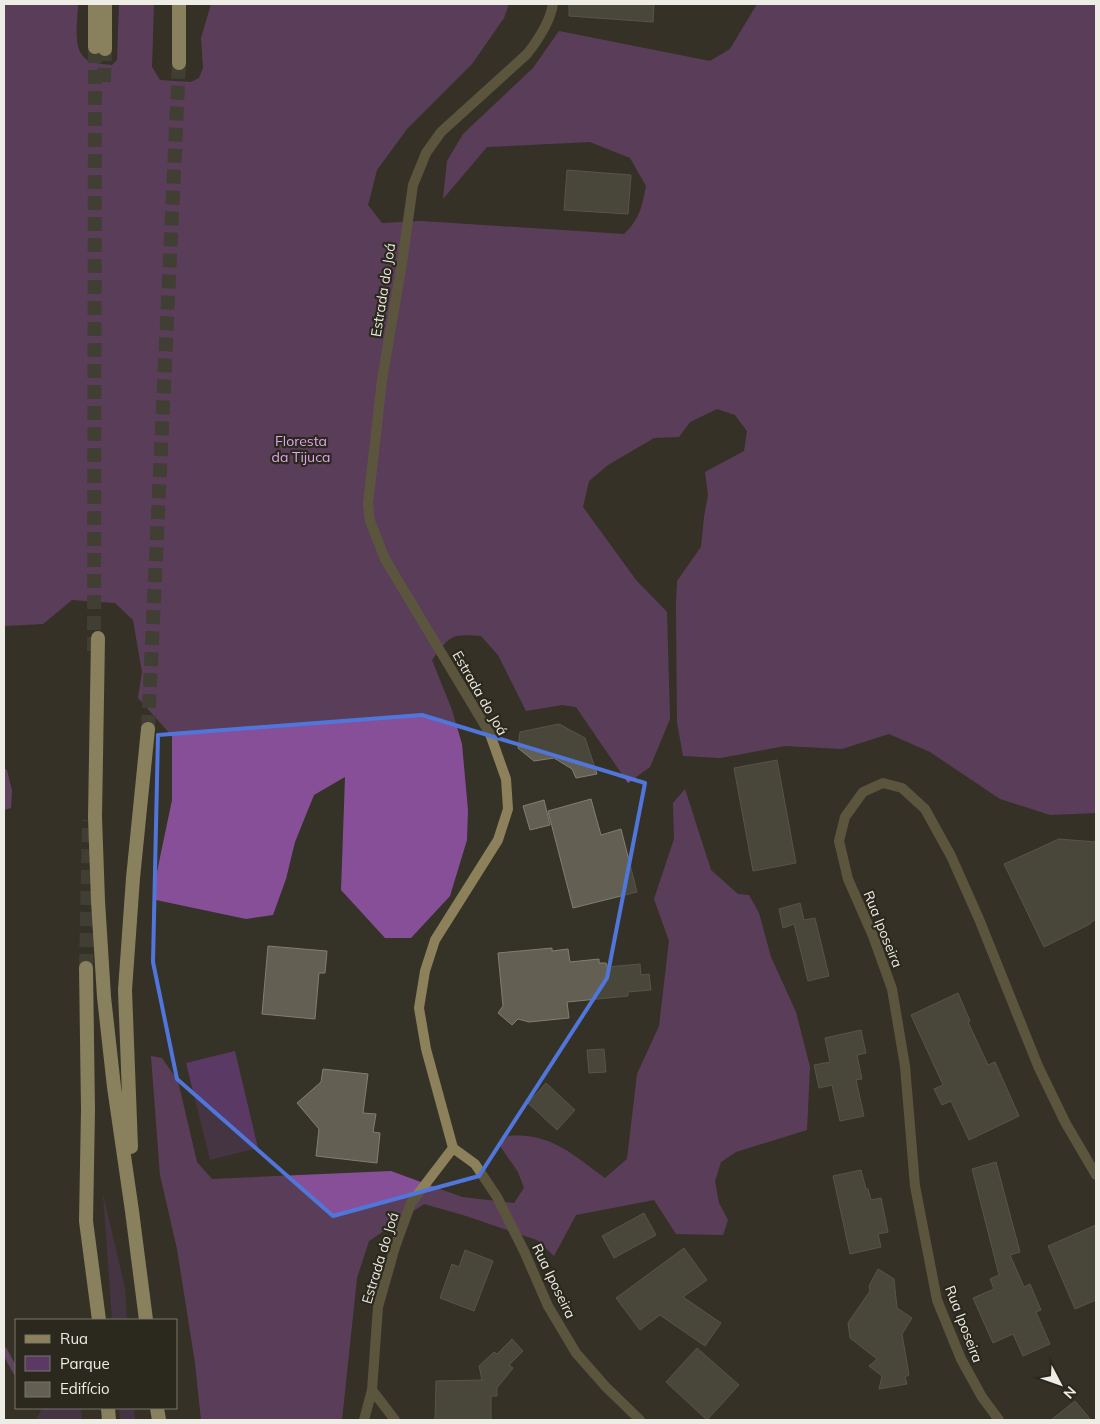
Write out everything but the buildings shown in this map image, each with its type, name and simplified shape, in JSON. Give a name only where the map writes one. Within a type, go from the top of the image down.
[{"type":"highway","points":[[95,4],[100,48],[105,4]]},
{"type":"highway","points":[[179,4],[179,63]]},
{"type":"highway","points":[[98,638],[95,817],[104,997],[114,1087],[146,1319]]},
{"type":"highway","points":[[132,1211],[125,990],[133,878],[148,729]]},
{"type":"highway","points":[[86,968],[88,1110],[86,1221],[99,1319]]},
{"type":"street","name":"Estrada do Joá","points":[[364,1420],[372,1390],[378,1307],[395,1247],[411,1203],[453,1148],[426,1049],[419,1008],[424,971],[436,940],[498,840],[508,809],[506,779],[490,734],[385,559],[370,521],[368,504],[382,380],[413,185],[426,153],[441,132],[527,54],[537,40],[552,11],[553,4]]},
{"type":"street","name":"Rua Iposeira","points":[[999,1420],[982,1397],[961,1359],[937,1300],[915,1186],[905,1066],[892,989],[873,936],[848,879],[839,842],[845,817],[863,792],[883,783],[902,788],[925,809],[951,856],[979,919],[1038,1066],[1065,1122],[1096,1175]]},
{"type":"street","name":"Rua Iposeira","points":[[453,1148],[475,1164],[497,1196],[548,1306],[576,1353],[606,1387],[640,1420]]},
{"type":"street","points":[[372,1390],[395,1420]]},
{"type":"highlighted area","points":[[422,715],[645,783],[607,978],[479,1176],[333,1216],[177,1079],[153,962],[158,735]]},
{"type":"green space","name":"Floresta da Tijuca","points":[[4,4],[78,4],[77,37],[81,53],[92,62],[112,65],[117,60],[119,4],[154,4],[152,67],[160,80],[191,82],[199,78],[203,68],[201,38],[211,4],[509,4],[504,18],[472,64],[407,129],[377,170],[368,205],[382,223],[421,221],[624,234],[637,217],[646,186],[630,158],[590,142],[487,147],[443,199],[447,161],[463,134],[533,68],[559,31],[710,61],[730,49],[757,4],[1096,4],[1096,813],[1050,815],[1000,799],[930,752],[889,734],[842,749],[785,746],[720,758],[683,756],[677,722],[677,581],[701,547],[708,495],[705,472],[744,451],[747,431],[735,415],[717,409],[690,422],[679,437],[654,438],[608,465],[589,481],[583,507],[636,580],[667,612],[670,719],[650,767],[628,783],[576,707],[562,705],[526,711],[498,655],[481,636],[457,636],[443,645],[432,660],[452,710],[462,744],[468,810],[467,840],[450,896],[411,938],[385,938],[341,890],[345,777],[314,795],[295,842],[286,879],[273,915],[246,919],[156,900],[154,886],[172,800],[172,736],[138,698],[142,672],[133,620],[115,603],[72,600],[43,624],[4,626]]},
{"type":"green space","points":[[685,789],[711,870],[738,894],[749,895],[759,913],[771,957],[796,1012],[810,1067],[807,1130],[736,1152],[721,1162],[715,1181],[719,1203],[728,1220],[723,1235],[676,1234],[654,1200],[576,1215],[554,1256],[537,1240],[424,1204],[369,1241],[357,1278],[342,1420],[201,1420],[195,1363],[177,1249],[160,1175],[151,1056],[162,1058],[178,1081],[197,1162],[212,1179],[391,1171],[462,1197],[514,1203],[524,1188],[518,1172],[500,1146],[508,1136],[523,1136],[549,1141],[605,1178],[627,1159],[637,1074],[659,1026],[669,941],[654,899],[674,839],[673,803]]},
{"type":"green space","points":[[235,1051],[258,1148],[210,1160],[186,1063]]},
{"type":"green space","points":[[103,1194],[125,1288],[127,1319],[112,1319]]},
{"type":"green space","points":[[42,1409],[81,1409],[82,1420],[36,1420]]},
{"type":"green space","points":[[119,1409],[134,1409],[135,1420],[120,1420]]},
{"type":"shaded area","points":[[4,768],[7,770],[12,791],[11,808],[4,810]]},
{"type":"waterway","points":[[4,1350],[15,1370]]},
{"type":"tunnel","points":[[94,651],[95,47]]},
{"type":"tunnel","points":[[104,82],[105,49]]},
{"type":"tunnel","points":[[148,729],[179,63]]},
{"type":"tunnel","points":[[86,968],[89,820]]}]
